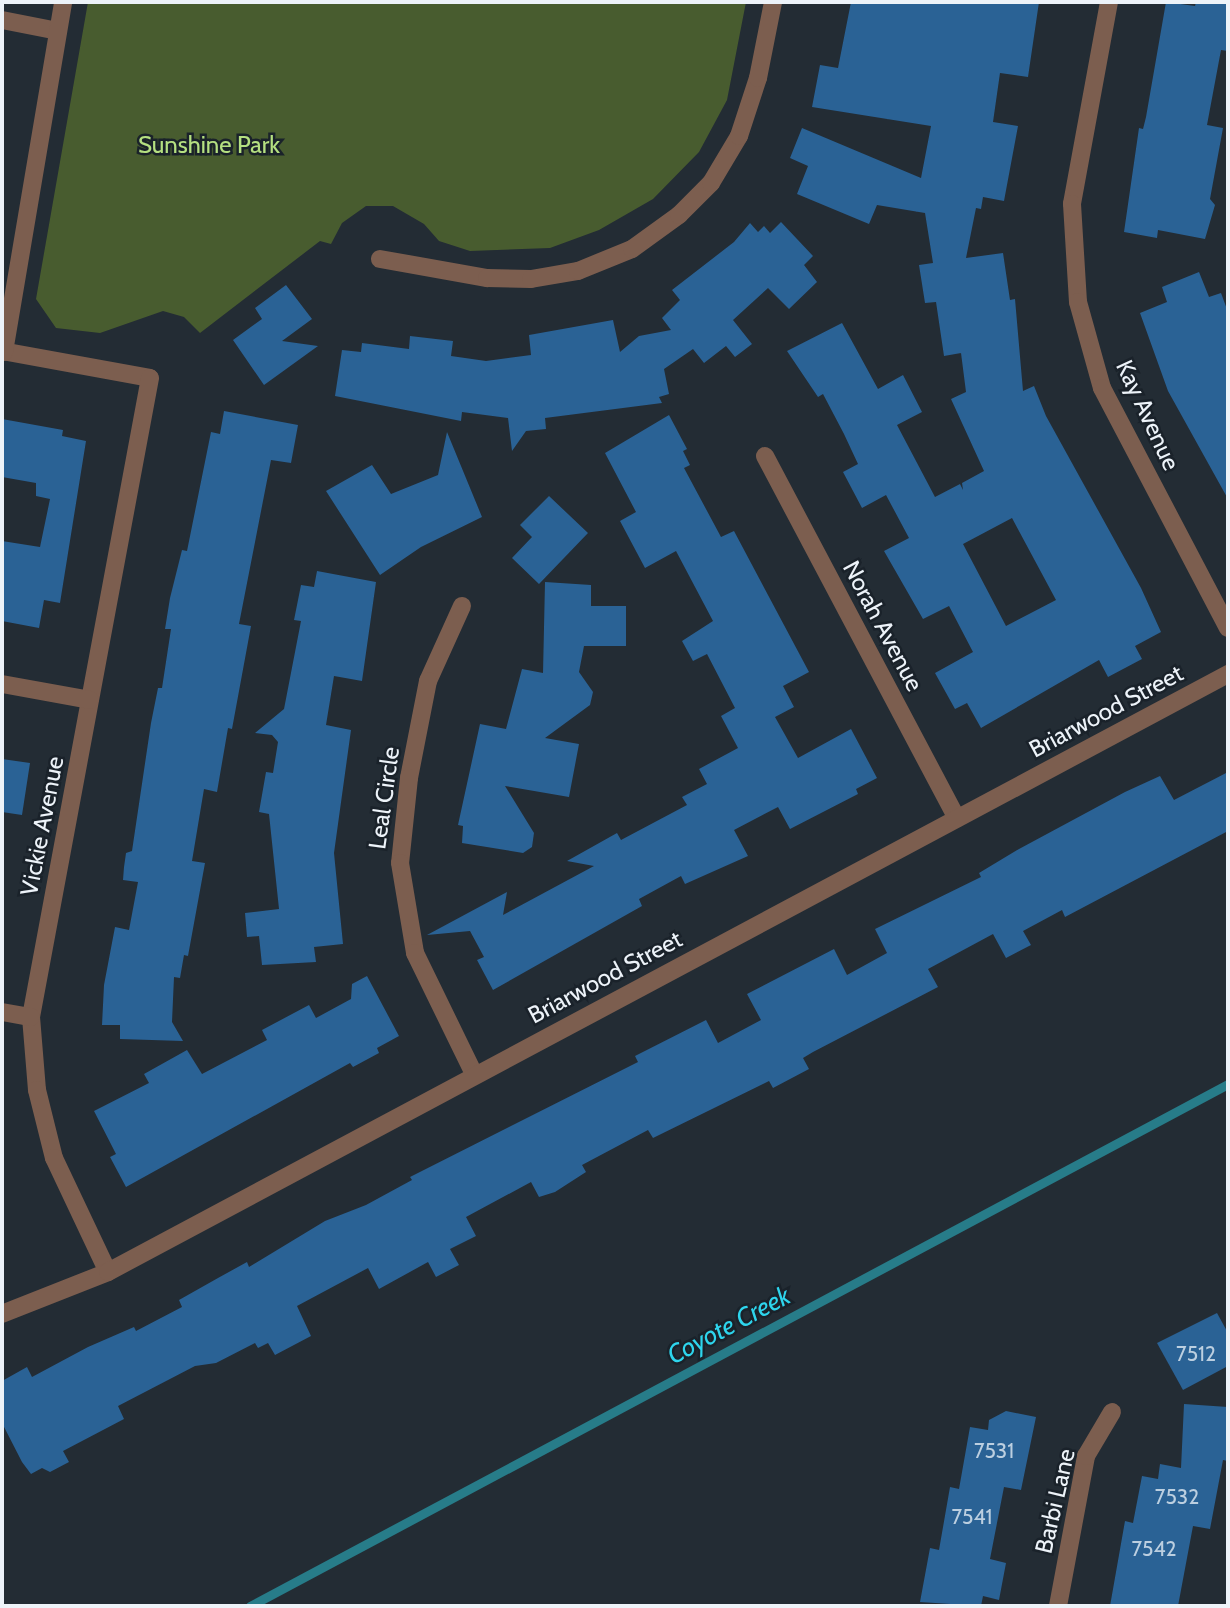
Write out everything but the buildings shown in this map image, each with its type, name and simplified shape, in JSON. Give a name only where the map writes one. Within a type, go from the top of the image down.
[{"type":"street","points":[[3,352],[63,2]]},
{"type":"street","points":[[380,259],[487,278],[531,279],[578,271],[632,249],[679,215],[711,183],[739,136],[758,78],[773,2]]},
{"type":"street","name":"Kay Avenue","points":[[1109,2],[1072,204],[1078,302],[1102,388],[1228,628]]},
{"type":"street","points":[[2,20],[58,31]]},
{"type":"street","name":"Vickie Avenue","points":[[3,352],[150,378],[31,1017],[37,1090],[54,1158],[108,1272]]},
{"type":"street","name":"Norah Avenue","points":[[765,456],[957,818]]},
{"type":"street","name":"Leal Circle","points":[[462,606],[428,681],[409,778],[400,863],[415,953],[474,1074]]},
{"type":"street","name":"Briarwood Street","points":[[2,1314],[108,1272],[474,1074],[1228,674]]},
{"type":"street","points":[[2,684],[90,700]]},
{"type":"street","points":[[2,1012],[31,1017]]},
{"type":"street","name":"Barbi Lane","points":[[1058,1606],[1086,1456],[1112,1412]]},
{"type":"green space","name":"Sunshine Park","points":[[88,2],[746,2],[727,100],[699,152],[653,199],[599,230],[550,248],[470,251],[439,241],[424,224],[393,206],[366,206],[342,223],[331,244],[320,241],[200,333],[184,317],[163,311],[100,333],[56,328],[36,299]]},
{"type":"waterway","name":"Coyote Creek","points":[[250,1606],[1228,1084]]}]
